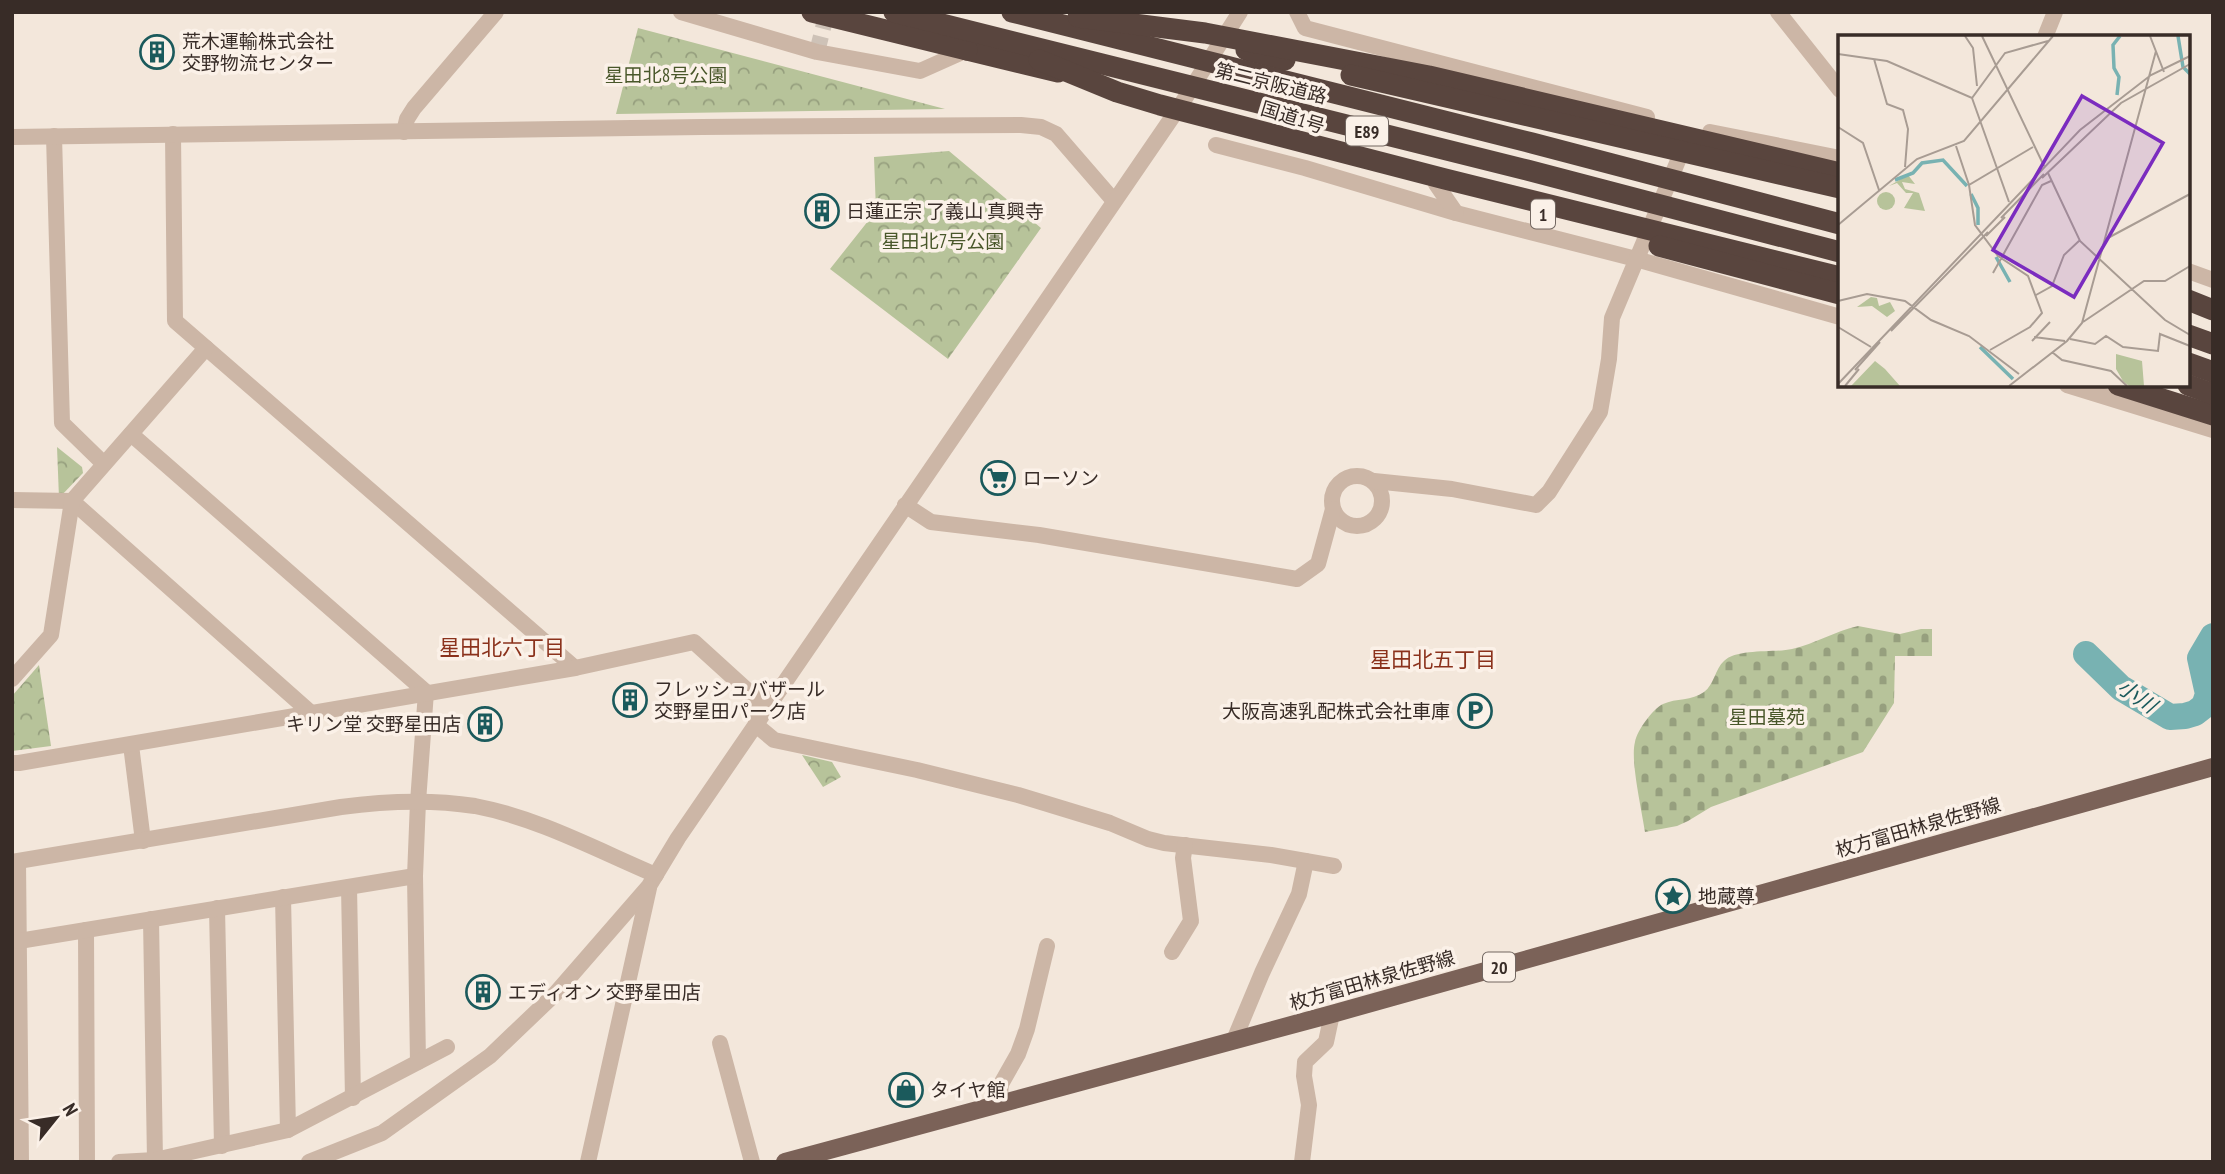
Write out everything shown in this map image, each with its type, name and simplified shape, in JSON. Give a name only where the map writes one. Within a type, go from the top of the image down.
[{"type":"highway","name":"国道1号","points":[[812,12],[969,41],[1182,103],[1248,127],[1436,184],[1838,293]]},
{"type":"highway","name":"第二京阪道路","points":[[894,12],[969,41],[1552,177],[1838,252]]},
{"type":"highway","name":"第二京阪道路","points":[[1012,12],[1838,223]]},
{"type":"highway","points":[[1042,12],[1205,33],[1429,76],[1838,173]]},
{"type":"highway","points":[[1124,12],[1285,60],[1838,188]]},
{"type":"highway","points":[[969,41],[1160,105],[1838,277]]},
{"type":"highway","points":[[2190,290],[2213,299]]},
{"type":"highway","points":[[2190,301],[2213,310]]},
{"type":"highway","points":[[2190,336],[2213,344]]},
{"type":"highway","points":[[2190,364],[2213,372]]},
{"type":"highway","points":[[2190,386],[2213,394]]},
{"type":"highway","points":[[2125,387],[2213,415]]},
{"type":"main road","name":"枚方富田林泉佐野線","points":[[785,1162],[826,1156],[999,1104],[1332,1014],[2213,767]]},
{"type":"street","points":[[404,132],[414,107],[496,12]]},
{"type":"street","points":[[681,12],[817,52],[920,71],[969,41]]},
{"type":"street","points":[[309,1162],[382,1133],[490,1056],[555,994],[653,880],[678,838],[1182,103],[1240,12]]},
{"type":"street","points":[[1778,12],[1838,87]]},
{"type":"street","points":[[2046,35],[2055,12]]},
{"type":"street","points":[[1296,13],[1305,28],[1691,129],[1838,158]]},
{"type":"street","points":[[12,137],[1021,125],[1041,127],[1056,134],[1114,201]]},
{"type":"street","points":[[905,505],[931,522],[1039,535],[1297,579],[1318,564],[1333,509],[1333,492],[1343,480],[1359,475],[1374,481],[1452,489],[1536,505],[1549,492],[1600,412],[1609,359],[1612,318],[1691,129]]},
{"type":"street","points":[[173,134],[175,321],[575,668]]},
{"type":"street","points":[[54,136],[62,423],[104,464]]},
{"type":"street","points":[[1216,145],[1838,316]]},
{"type":"street","points":[[1436,184],[1456,213]]},
{"type":"street","points":[[2190,272],[2213,280]]},
{"type":"street","points":[[12,679],[51,635],[72,501],[206,348]]},
{"type":"street","points":[[2073,387],[2213,430]]},
{"type":"street","points":[[131,434],[426,692]]},
{"type":"street","points":[[1333,509],[1343,522],[1351,525],[1368,524],[1380,512],[1382,504],[1379,488],[1374,481]]},
{"type":"street","points":[[12,500],[72,501],[311,713]]},
{"type":"street","points":[[12,763],[19,764],[575,668],[694,642],[759,701],[756,726]]},
{"type":"street","points":[[418,1062],[415,876],[426,692]]},
{"type":"street","points":[[756,726],[774,740],[917,770],[1018,795],[1110,823],[1148,839],[1334,866]]},
{"type":"street","points":[[131,745],[143,841]]},
{"type":"street","points":[[20,1162],[19,941],[15,862],[390,801],[474,806],[514,816],[653,880]]},
{"type":"street","points":[[1172,952],[1191,921],[1183,858],[1185,845]]},
{"type":"street","points":[[1234,1040],[1298,894],[1306,862]]},
{"type":"street","points":[[19,941],[415,876]]},
{"type":"street","points":[[588,1162],[653,880]]},
{"type":"street","points":[[349,887],[354,1098]]},
{"type":"street","points":[[283,897],[288,1130]]},
{"type":"street","points":[[217,908],[222,1146]]},
{"type":"street","points":[[152,919],[155,1160]]},
{"type":"street","points":[[86,930],[87,1162]]},
{"type":"street","points":[[999,1104],[1001,1084],[1018,1054],[1027,1029],[1047,946]]},
{"type":"street","points":[[1302,1162],[1309,1105],[1304,1076],[1305,1062],[1326,1042],[1332,1014]]},
{"type":"street","points":[[720,1042],[752,1162]]},
{"type":"street","points":[[119,1162],[155,1160],[288,1130],[354,1098],[447,1047]]},
{"type":"green space","name":"星田北8号公園","points":[[638,28],[945,109],[616,114]]},
{"type":"green space","name":"星田北7号公園","points":[[949,151],[1041,228],[948,359],[830,269],[876,211],[874,157]]},
{"type":"green space","points":[[57,447],[82,467],[83,473],[59,498]]},
{"type":"green space","name":"星田墓苑","points":[[1858,626],[1900,634],[1932,629],[1932,656],[1895,656],[1894,703],[1863,752],[1711,807],[1677,826],[1645,832],[1634,750],[1639,732],[1655,710],[1668,702],[1694,697],[1704,692],[1721,664],[1730,657],[1792,649]]},
{"type":"green space","points":[[39,665],[51,746],[12,751],[12,696]]},
{"type":"green space","points":[[802,755],[832,762],[841,777],[823,787]]},
{"type":"waterway","name":"小川","points":[[2086,654],[2121,688],[2170,717],[2185,716],[2204,706],[2208,694],[2200,658],[2213,636]]},
{"type":"tunnel","points":[[817,52],[827,12]]},
{"type":"place","name":"荒木運輸株式会社 交野物流センター","points":[[157,52]]},
{"type":"place","name":"日蓮正宗 了義山 真興寺","points":[[822,211]]},
{"type":"place","name":"ローソン","points":[[998,478]]},
{"type":"place","name":"フレッシュバザール 交野星田パーク店","points":[[630,700]]},
{"type":"place","name":"大阪高速乳配株式会社車庫","points":[[1475,711]]},
{"type":"place","name":"キリン堂 交野星田店","points":[[485,724]]},
{"type":"place","name":"地蔵尊","points":[[1673,896]]},
{"type":"place","name":"エディオン 交野星田店","points":[[483,992]]},
{"type":"place","name":"タイヤ館","points":[[906,1090]]},
{"type":"district","name":"星田北六丁目","points":[[502,647]]},
{"type":"district","name":"星田北五丁目","points":[[1433,659]]}]
